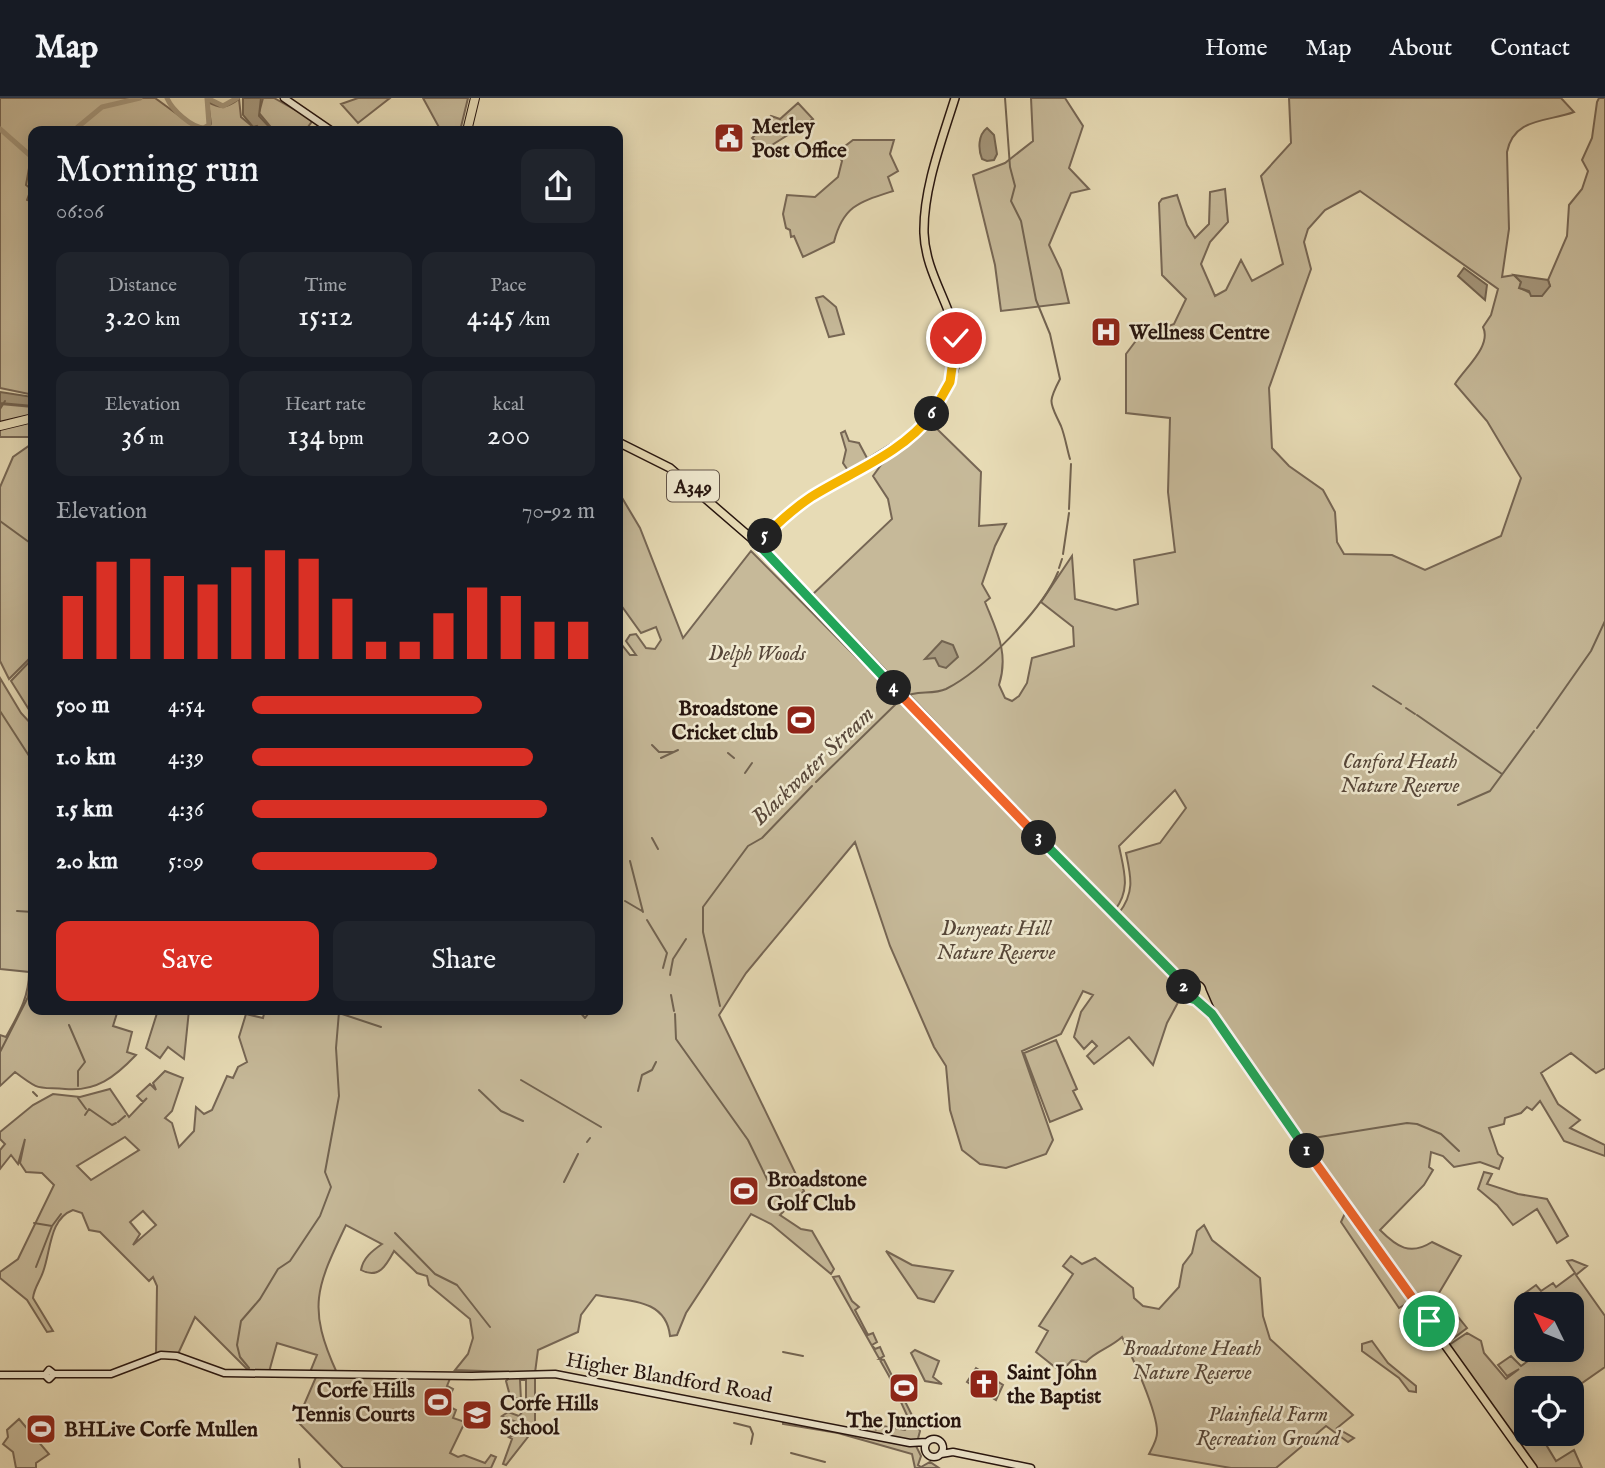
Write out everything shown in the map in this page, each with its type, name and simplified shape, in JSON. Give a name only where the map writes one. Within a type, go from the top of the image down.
[{"type":"highway","points":[[468,126],[475,98]]},
{"type":"highway","points":[[0,426],[28,419]]},
{"type":"main road","points":[[284,98],[325,126]]},
{"type":"main road","points":[[758,544],[795,508],[920,429],[947,391],[954,366],[956,338],[929,262],[924,230],[929,194],[955,98]]},
{"type":"main road","name":"A349","points":[[623,444],[670,468],[758,544],[903,698],[1173,973],[1186,991]]},
{"type":"main road","name":"A349","points":[[1173,973],[1195,984]]},
{"type":"main road","points":[[1212,1014],[1196,1000],[1189,998],[1186,991],[1195,984],[1202,991],[1212,1014],[1270,1100],[1533,1468]]},
{"type":"main road","points":[[1196,1000],[1202,991]]},
{"type":"main road","name":"Higher Blandford Road","points":[[0,1374],[45,1375],[49,1380],[54,1374],[111,1374],[161,1355],[177,1356],[217,1372],[251,1374],[555,1374],[910,1443],[927,1441]]},
{"type":"main road","points":[[953,1452],[935,1439],[927,1441],[925,1452],[933,1458],[953,1452],[1031,1468]]},
{"type":"main road","points":[[941,1442],[941,1454]]},
{"type":"main road","name":"Higher Blandford Road","points":[[910,1443],[925,1452]]},
{"type":"green space","points":[[0,98],[155,98],[194,126],[28,126],[28,394],[0,388]]},
{"type":"green space","points":[[263,98],[274,98],[313,120],[309,126],[270,126],[259,113]]},
{"type":"green space","points":[[358,98],[390,98],[358,123],[341,104]]},
{"type":"green space","points":[[423,98],[468,98],[461,126],[438,126]]},
{"type":"green space","points":[[1031,98],[1065,98],[1083,126],[1069,168],[1089,189],[1071,193],[1049,245],[1061,270],[1069,303],[1001,311],[995,265],[973,175],[1005,163],[1033,141]]},
{"type":"green space","name":"Canford Heath Nature Reserve","points":[[1289,98],[1561,98],[1574,112],[1524,127],[1517,132],[1507,152],[1509,229],[1502,277],[1514,275],[1521,282],[1520,288],[1530,293],[1550,286],[1548,280],[1567,236],[1569,205],[1582,189],[1588,171],[1582,160],[1592,138],[1597,102],[1599,98],[1605,98],[1605,1068],[1596,1073],[1571,1053],[1541,1073],[1558,1104],[1580,1120],[1570,1128],[1605,1145],[1605,1156],[1564,1141],[1540,1101],[1532,1110],[1527,1107],[1521,1113],[1505,1118],[1504,1124],[1489,1128],[1498,1154],[1503,1158],[1499,1169],[1480,1162],[1454,1167],[1443,1156],[1431,1152],[1429,1167],[1433,1170],[1424,1185],[1380,1230],[1404,1248],[1417,1248],[1432,1242],[1461,1256],[1439,1293],[1467,1328],[1450,1341],[1277,1102],[1221,1021],[1201,984],[1174,969],[1119,913],[1130,891],[1126,853],[1160,843],[1186,808],[1175,790],[1119,846],[1125,887],[1115,910],[813,594],[892,519],[888,499],[873,476],[881,465],[931,423],[981,472],[979,526],[1006,524],[982,584],[990,598],[985,602],[1000,643],[1003,663],[999,685],[1005,698],[1012,701],[1019,696],[1027,683],[1032,658],[1074,646],[1073,627],[1041,602],[1072,556],[1075,599],[1116,610],[1138,604],[1134,560],[1175,552],[1168,492],[1170,418],[1126,413],[1126,354],[1138,338],[1174,324],[1186,299],[1162,275],[1159,203],[1162,199],[1177,195],[1187,225],[1195,238],[1209,224],[1210,192],[1225,189],[1228,222],[1210,242],[1201,264],[1215,296],[1226,290],[1241,260],[1252,281],[1283,264],[1261,176],[1291,143]],"holes":[[[1360,191],[1498,289],[1491,315],[1483,327],[1485,334],[1481,349],[1455,384],[1487,421],[1521,478],[1501,536],[1425,570],[1392,555],[1344,554],[1337,542],[1335,512],[1323,490],[1289,466],[1272,448],[1269,388],[1311,269],[1304,242],[1308,229],[1325,210]]]},
{"type":"green space","points":[[239,99],[241,117],[252,126],[207,126],[211,124],[208,102],[224,106]]},
{"type":"green space","points":[[798,103],[813,119],[764,150],[752,138],[771,116],[780,119]]},
{"type":"green space","points":[[853,140],[894,140],[890,154],[898,171],[888,177],[893,191],[854,207],[842,220],[834,242],[803,257],[794,236],[791,237],[790,230],[786,228],[783,214],[787,195],[815,197],[838,177],[842,161],[836,153]]},
{"type":"green space","points":[[823,296],[836,307],[844,334],[829,337],[816,298]]},
{"type":"green space","points":[[0,404],[28,407],[28,437],[0,437]]},
{"type":"green space","points":[[845,431],[849,441],[859,443],[868,460],[849,472],[843,463],[846,450],[841,433]]},
{"type":"green space","points":[[28,446],[28,660],[9,679],[0,661],[0,487],[13,457]]},
{"type":"green space","points":[[623,499],[640,528],[683,638],[751,551],[1174,978],[1182,995],[1167,1023],[1153,1065],[1129,1037],[1094,1064],[1087,1056],[1097,1046],[1092,1041],[1084,1049],[1074,1037],[1081,1012],[1093,995],[1083,991],[1061,1034],[1022,1051],[1053,1140],[1046,1154],[1006,1168],[980,1164],[962,1150],[950,1110],[946,1066],[934,1047],[890,946],[855,842],[746,973],[719,1015],[804,1191],[780,1215],[801,1229],[812,1231],[834,1269],[831,1274],[771,1224],[751,1214],[686,1313],[677,1335],[670,1336],[661,1314],[653,1308],[632,1301],[596,1295],[581,1315],[578,1332],[538,1350],[535,1373],[455,1370],[468,1354],[473,1338],[470,1319],[429,1285],[427,1276],[417,1273],[394,1251],[378,1272],[367,1273],[361,1270],[366,1258],[382,1244],[346,1225],[328,1265],[319,1298],[322,1331],[337,1373],[310,1372],[317,1355],[277,1343],[269,1372],[250,1372],[195,1317],[178,1354],[156,1354],[157,1286],[153,1277],[149,1281],[100,1232],[89,1230],[82,1213],[73,1210],[65,1214],[55,1228],[33,1298],[53,1331],[47,1332],[27,1300],[0,1278],[0,1272],[18,1259],[54,1185],[42,1173],[26,1172],[20,1163],[25,1139],[18,1164],[11,1155],[0,1169],[0,1150],[5,1144],[0,1139],[0,1132],[33,1105],[53,1094],[80,1097],[110,1089],[129,1117],[147,1098],[143,1102],[137,1096],[150,1084],[156,1090],[153,1083],[165,1071],[183,1078],[172,1111],[165,1118],[172,1123],[179,1147],[194,1131],[196,1107],[204,1114],[212,1110],[227,1076],[233,1078],[238,1067],[247,1062],[239,1037],[246,1015],[263,1018],[264,1015],[623,1015],[623,646],[630,655],[636,655],[626,641],[630,635],[636,634],[646,648],[655,649],[661,640],[656,627],[641,633],[623,608]],"holes":[[[125,1137],[139,1150],[91,1180],[77,1166]],[[143,1211],[156,1225],[133,1245],[140,1234],[130,1222]]]},
{"type":"green space","points":[[28,663],[28,708],[11,681]]},
{"type":"green space","points":[[0,678],[28,721],[28,972],[0,969]]},
{"type":"green space","points":[[28,981],[28,1015],[116,1015],[113,1026],[132,1032],[127,1052],[136,1055],[112,1076],[86,1088],[39,1087],[15,1072],[0,1086],[0,1035],[6,1037],[19,1014]]},
{"type":"green space","points":[[156,1015],[188,1015],[184,1059],[168,1047],[160,1058],[146,1048]]},
{"type":"green space","points":[[1056,1040],[1077,1089],[1073,1091],[1082,1109],[1050,1122],[1024,1053]]},
{"type":"green space","points":[[1484,1172],[1492,1174],[1487,1184],[1518,1194],[1547,1199],[1568,1236],[1557,1243],[1537,1209],[1513,1225],[1497,1205],[1478,1189]]},
{"type":"green space","points":[[1347,1209],[1426,1320],[1419,1323],[1406,1304],[1399,1308],[1341,1222]]},
{"type":"green space","name":"Broadstone Heath Nature Reserve","points":[[1204,1225],[1212,1240],[1260,1278],[1263,1316],[1270,1339],[1353,1415],[1337,1428],[1354,1438],[1348,1442],[1326,1426],[1276,1468],[1231,1468],[1149,1454],[1156,1438],[1156,1424],[1144,1385],[1122,1337],[1086,1362],[1072,1360],[1061,1372],[1036,1352],[1048,1331],[1039,1326],[1073,1274],[1063,1266],[1071,1256],[1082,1264],[1095,1258],[1133,1288],[1134,1298],[1143,1306],[1159,1309],[1179,1287],[1183,1265],[1192,1253],[1197,1231]]},
{"type":"green space","points":[[886,1251],[912,1265],[953,1271],[934,1302],[918,1298]]},
{"type":"green space","points":[[1572,1260],[1587,1266],[1576,1275],[1605,1316],[1605,1367],[1584,1382],[1584,1376],[1514,1376],[1514,1437],[1449,1345],[1467,1333],[1481,1341],[1484,1353],[1506,1379],[1519,1369],[1507,1376],[1498,1365],[1511,1356],[1514,1362],[1521,1366],[1527,1362],[1584,1362],[1584,1292],[1526,1292],[1536,1285],[1541,1291],[1553,1283],[1556,1287],[1575,1273],[1567,1261]]},
{"type":"green space","points":[[839,1276],[852,1301],[859,1307],[855,1310],[868,1335],[873,1333],[877,1342],[872,1345],[875,1349],[880,1347],[884,1356],[879,1359],[833,1277]]},
{"type":"green space","points":[[1372,1341],[1388,1363],[1416,1386],[1416,1392],[1409,1391],[1399,1378],[1362,1351],[1362,1344]]},
{"type":"green space","points":[[915,1350],[939,1361],[933,1377],[942,1384],[925,1381],[911,1353]]},
{"type":"green space","points":[[879,1359],[884,1360],[920,1431],[916,1446],[921,1456],[918,1465],[921,1467],[930,1462],[939,1468],[915,1468],[912,1454],[838,1433],[783,1424],[783,1420],[866,1435],[868,1423],[874,1424],[876,1429],[878,1425],[905,1430],[911,1424]]},
{"type":"green space","points":[[976,1368],[1003,1385],[996,1400],[967,1382]]},
{"type":"green space","points":[[451,1376],[447,1386],[453,1389],[446,1405],[456,1410],[453,1418],[465,1422],[450,1453],[485,1463],[491,1455],[496,1457],[491,1468],[343,1468],[297,1421],[316,1377]]},
{"type":"green space","points":[[509,1378],[535,1378],[535,1428],[506,1465],[503,1464],[512,1439],[507,1436],[513,1436],[519,1423],[502,1416],[508,1412],[519,1416],[526,1407],[526,1380],[520,1380],[521,1400],[510,1396],[506,1381]]},
{"type":"green space","points":[[19,1419],[49,1454],[36,1463],[36,1468],[16,1468],[13,1452],[3,1444],[8,1437],[7,1430]]},
{"type":"green space","points":[[1520,1446],[1547,1446],[1556,1461],[1574,1450],[1582,1468],[1536,1468]]},
{"type":"shaded area","points":[[243,98],[261,98],[259,116],[268,126],[252,126],[243,115]]},
{"type":"shaded area","points":[[987,128],[994,135],[997,154],[994,160],[987,161],[982,159],[979,147],[980,138]]},
{"type":"shaded area","points":[[1464,268],[1487,285],[1485,300],[1458,276]]},
{"type":"shaded area","points":[[1514,275],[1548,280],[1550,286],[1542,296],[1531,296],[1529,291],[1519,288],[1521,282]]},
{"type":"shaded area","points":[[0,392],[28,396],[28,406],[0,403]]},
{"type":"shaded area","points":[[942,641],[953,645],[958,657],[946,668],[939,666],[935,658],[925,659]]},
{"type":"waterway","points":[[79,126],[102,107],[140,98]]},
{"type":"waterway","points":[[167,98],[182,117],[196,126]]},
{"type":"waterway","points":[[207,98],[207,126]]},
{"type":"waterway","points":[[207,98],[223,106],[237,98]]},
{"type":"waterway","name":"Blackwater Stream","points":[[1005,98],[1010,167],[1015,186],[1011,201],[1021,221],[1036,300],[1050,334],[1060,379],[1052,403],[1070,459]]},
{"type":"waterway","points":[[0,129],[28,154]]},
{"type":"waterway","points":[[28,174],[28,187]]},
{"type":"waterway","points":[[0,409],[5,401]]},
{"type":"waterway","name":"Blackwater Stream","points":[[1069,509],[1071,464]]},
{"type":"waterway","name":"Blackwater Stream","points":[[1063,554],[1069,513]]},
{"type":"waterway","points":[[0,521],[28,541]]},
{"type":"waterway","name":"Blackwater Stream","points":[[1059,568],[1062,559]]},
{"type":"waterway","name":"Blackwater Stream","points":[[904,697],[946,689],[977,668],[1025,621],[1058,572]]},
{"type":"waterway","points":[[1537,728],[1591,651],[1605,621]]},
{"type":"waterway","points":[[1373,686],[1401,704]]},
{"type":"waterway","name":"Blackwater Stream","points":[[816,782],[900,700]]},
{"type":"waterway","points":[[1406,708],[1415,714]]},
{"type":"waterway","points":[[0,711],[28,754]]},
{"type":"waterway","points":[[1417,715],[1502,774]]},
{"type":"waterway","points":[[1458,805],[1490,791],[1534,731]]},
{"type":"waterway","points":[[652,745],[659,752],[673,752]]},
{"type":"waterway","points":[[661,758],[678,750]]},
{"type":"waterway","points":[[728,753],[734,758]]},
{"type":"waterway","points":[[745,773],[752,763]]},
{"type":"waterway","name":"Blackwater Stream","points":[[720,1006],[703,932],[703,907],[748,846],[762,838],[812,786]]},
{"type":"waterway","points":[[652,838],[658,849]]},
{"type":"waterway","points":[[630,861],[643,912]]},
{"type":"waterway","points":[[625,901],[642,911]]},
{"type":"waterway","points":[[17,911],[28,912]]},
{"type":"waterway","points":[[647,920],[667,953],[663,968]]},
{"type":"waterway","name":"Blackwater Stream","points":[[670,975],[673,959],[686,939]]},
{"type":"waterway","name":"Blackwater Stream","points":[[671,995],[674,1011]]},
{"type":"waterway","points":[[0,1052],[28,997]]},
{"type":"waterway","name":"Blackwater Stream","points":[[675,1014],[676,1039],[748,1140],[768,1181]]},
{"type":"waterway","points":[[249,1368],[240,1357],[237,1345],[241,1321],[260,1299],[278,1269],[290,1261],[320,1216],[331,1187],[325,1172],[339,1096],[336,1048],[339,1015]]},
{"type":"waterway","points":[[345,1015],[381,1027]]},
{"type":"waterway","points":[[582,1015],[585,1018],[587,1015]]},
{"type":"waterway","points":[[69,1025],[85,1062],[78,1071],[78,1086]]},
{"type":"waterway","points":[[638,1091],[642,1075],[652,1070],[656,1062]]},
{"type":"waterway","points":[[521,1080],[601,1127]]},
{"type":"waterway","points":[[479,1090],[501,1111],[523,1121]]},
{"type":"waterway","points":[[33,1092],[37,1096]]},
{"type":"waterway","points":[[78,1098],[86,1109]]},
{"type":"waterway","points":[[85,1115],[89,1109],[112,1125],[116,1123]]},
{"type":"waterway","points":[[118,1122],[125,1116]]},
{"type":"waterway","points":[[1296,1127],[1307,1139],[1407,1123],[1417,1124],[1441,1134],[1459,1151]]},
{"type":"waterway","points":[[587,1142],[590,1138]]},
{"type":"waterway","points":[[564,1182],[578,1154]]},
{"type":"waterway","points":[[52,1226],[61,1214]]},
{"type":"waterway","points":[[34,1223],[52,1226],[36,1267]]},
{"type":"waterway","points":[[395,1233],[435,1274],[457,1285],[490,1327]]},
{"type":"waterway","points":[[783,1352],[803,1356]]},
{"type":"waterway","points":[[734,1423],[750,1427],[753,1434],[751,1444]]},
{"type":"waterway","points":[[791,1453],[825,1462]]},
{"type":"waterway","points":[[299,1459],[300,1468]]},
{"type":"place","name":"Merley Post Office","points":[[729,138]]},
{"type":"place","name":"Wellness Centre","points":[[1106,332]]},
{"type":"place","name":"Broadstone Cricket club","points":[[801,720]]},
{"type":"place","name":"Broadstone Golf Club","points":[[744,1191]]},
{"type":"place","name":"Saint John the Baptist","points":[[984,1384]]},
{"type":"place","name":"The Junction","points":[[904,1388]]},
{"type":"place","name":"Corfe Hills Tennis Courts","points":[[438,1402]]},
{"type":"place","name":"Corfe Hills School","points":[[477,1415]]},
{"type":"place","name":"BHLive Corfe Mullen","points":[[41,1429]]},
{"type":"route","points":[[956,338],[953,374],[947,391],[920,429],[901,444],[795,508],[758,544],[870,664],[1178,978],[1187,996],[1206,1007],[1429,1321]]},
{"type":"park label","name":"Delph Woods","points":[[757,653]]},
{"type":"park label","name":"Dunyeats Hill Nature Reserve","points":[[996,940]]},
{"type":"park label","name":"Plainfield Farm Recreation Ground","points":[[1268,1426]]}]
